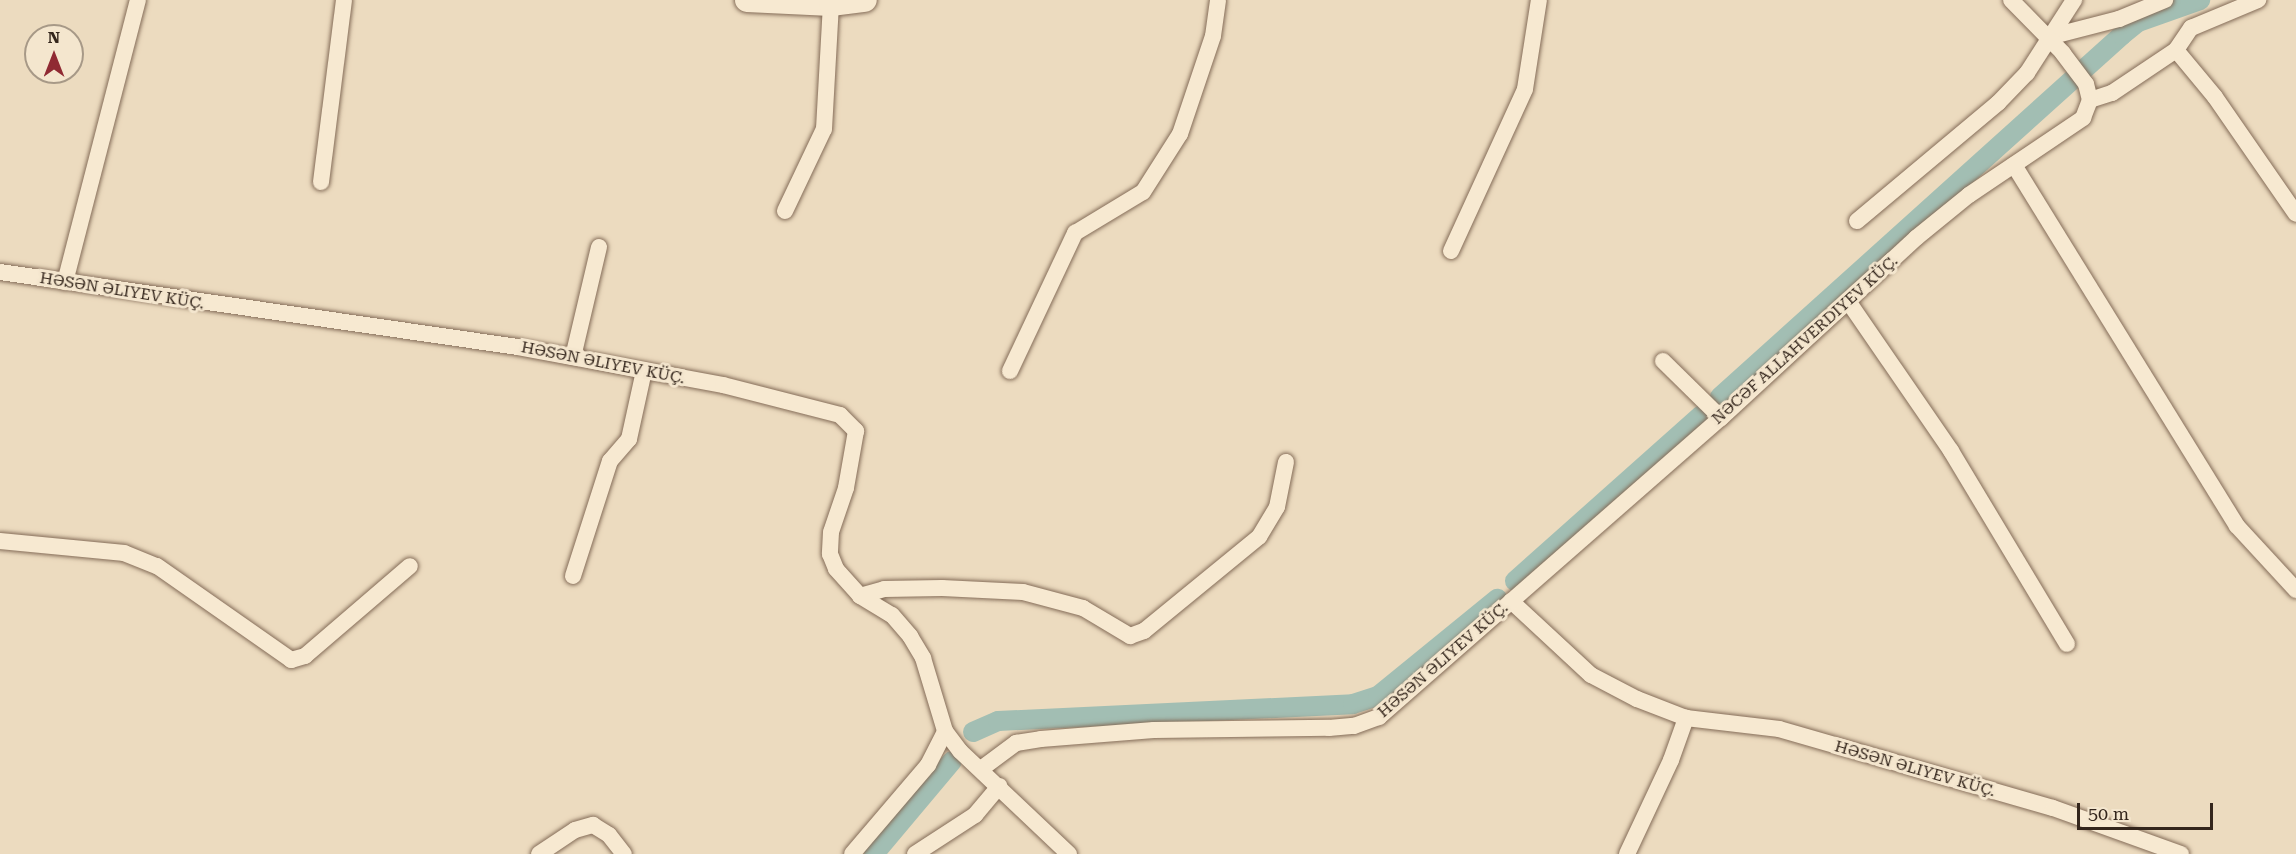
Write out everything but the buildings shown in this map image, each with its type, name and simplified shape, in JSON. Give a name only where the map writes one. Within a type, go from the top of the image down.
[{"type":"street","points":[[65,282],[138,0]]},
{"type":"street","points":[[321,182],[344,0]]},
{"type":"street","points":[[747,0],[831,4],[866,0]]},
{"type":"street","points":[[1010,370],[1075,233],[1143,192],[1180,134],[1213,36],[1218,0]]},
{"type":"street","points":[[1451,251],[1526,89],[1539,0]]},
{"type":"street","points":[[2011,0],[2049,37],[2072,64],[2088,92],[2112,93],[2176,50],[2191,28],[2258,0]]},
{"type":"street","points":[[1857,221],[1998,103],[2027,73],[2074,0]]},
{"type":"street","points":[[2049,37],[2119,19],[2165,0]]},
{"type":"street","points":[[785,211],[824,129],[831,4]]},
{"type":"street","points":[[2176,50],[2215,97],[2296,214]]},
{"type":"street","name":"NƏCƏF ALLAHVERDIYEV KÜÇ.","points":[[1511,601],[1720,418],[1916,238],[2014,165],[2083,118],[2088,92]]},
{"type":"street","points":[[2014,165],[2237,526],[2296,590]]},
{"type":"street","points":[[573,357],[599,247]]},
{"type":"street","name":"HƏSƏN ƏLIYEV KÜÇ.","points":[[0,272],[573,357],[723,385],[840,415],[856,431],[846,488],[831,532],[830,554],[836,569],[860,596],[892,615],[910,636],[923,658],[945,731]]},
{"type":"street","points":[[1848,301],[1951,451],[2067,644]]},
{"type":"street","points":[[1663,361],[1720,418]]},
{"type":"street","points":[[573,576],[610,461],[629,439],[644,370]]},
{"type":"street","points":[[860,596],[884,589],[930,588],[1023,592],[1083,608],[1130,636],[1144,631],[1259,537],[1277,507],[1286,462]]},
{"type":"street","points":[[0,541],[124,553],[157,566],[291,660],[305,656],[410,566]]},
{"type":"street","name":"HƏSƏN ƏLIYEV KÜÇ.","points":[[981,770],[1016,743],[1041,739],[1154,730],[1354,726],[1379,717],[1511,601],[1592,675],[1637,699],[1686,718],[1779,729],[2053,808],[2181,854]]},
{"type":"street","points":[[1627,854],[1671,760],[1686,718]]},
{"type":"street","points":[[852,854],[928,765],[945,731],[981,770],[1068,854]]},
{"type":"street","points":[[915,854],[988,804],[999,786]]},
{"type":"street","points":[[539,854],[575,830],[593,825],[609,835],[624,854]]},
{"type":"waterway","points":[[1720,397],[2122,35],[2138,22],[2200,0]]},
{"type":"waterway","points":[[1515,581],[1701,415]]},
{"type":"waterway","points":[[973,732],[998,721],[1353,704],[1378,696],[1497,599]]},
{"type":"waterway","points":[[874,854],[952,761]]}]
